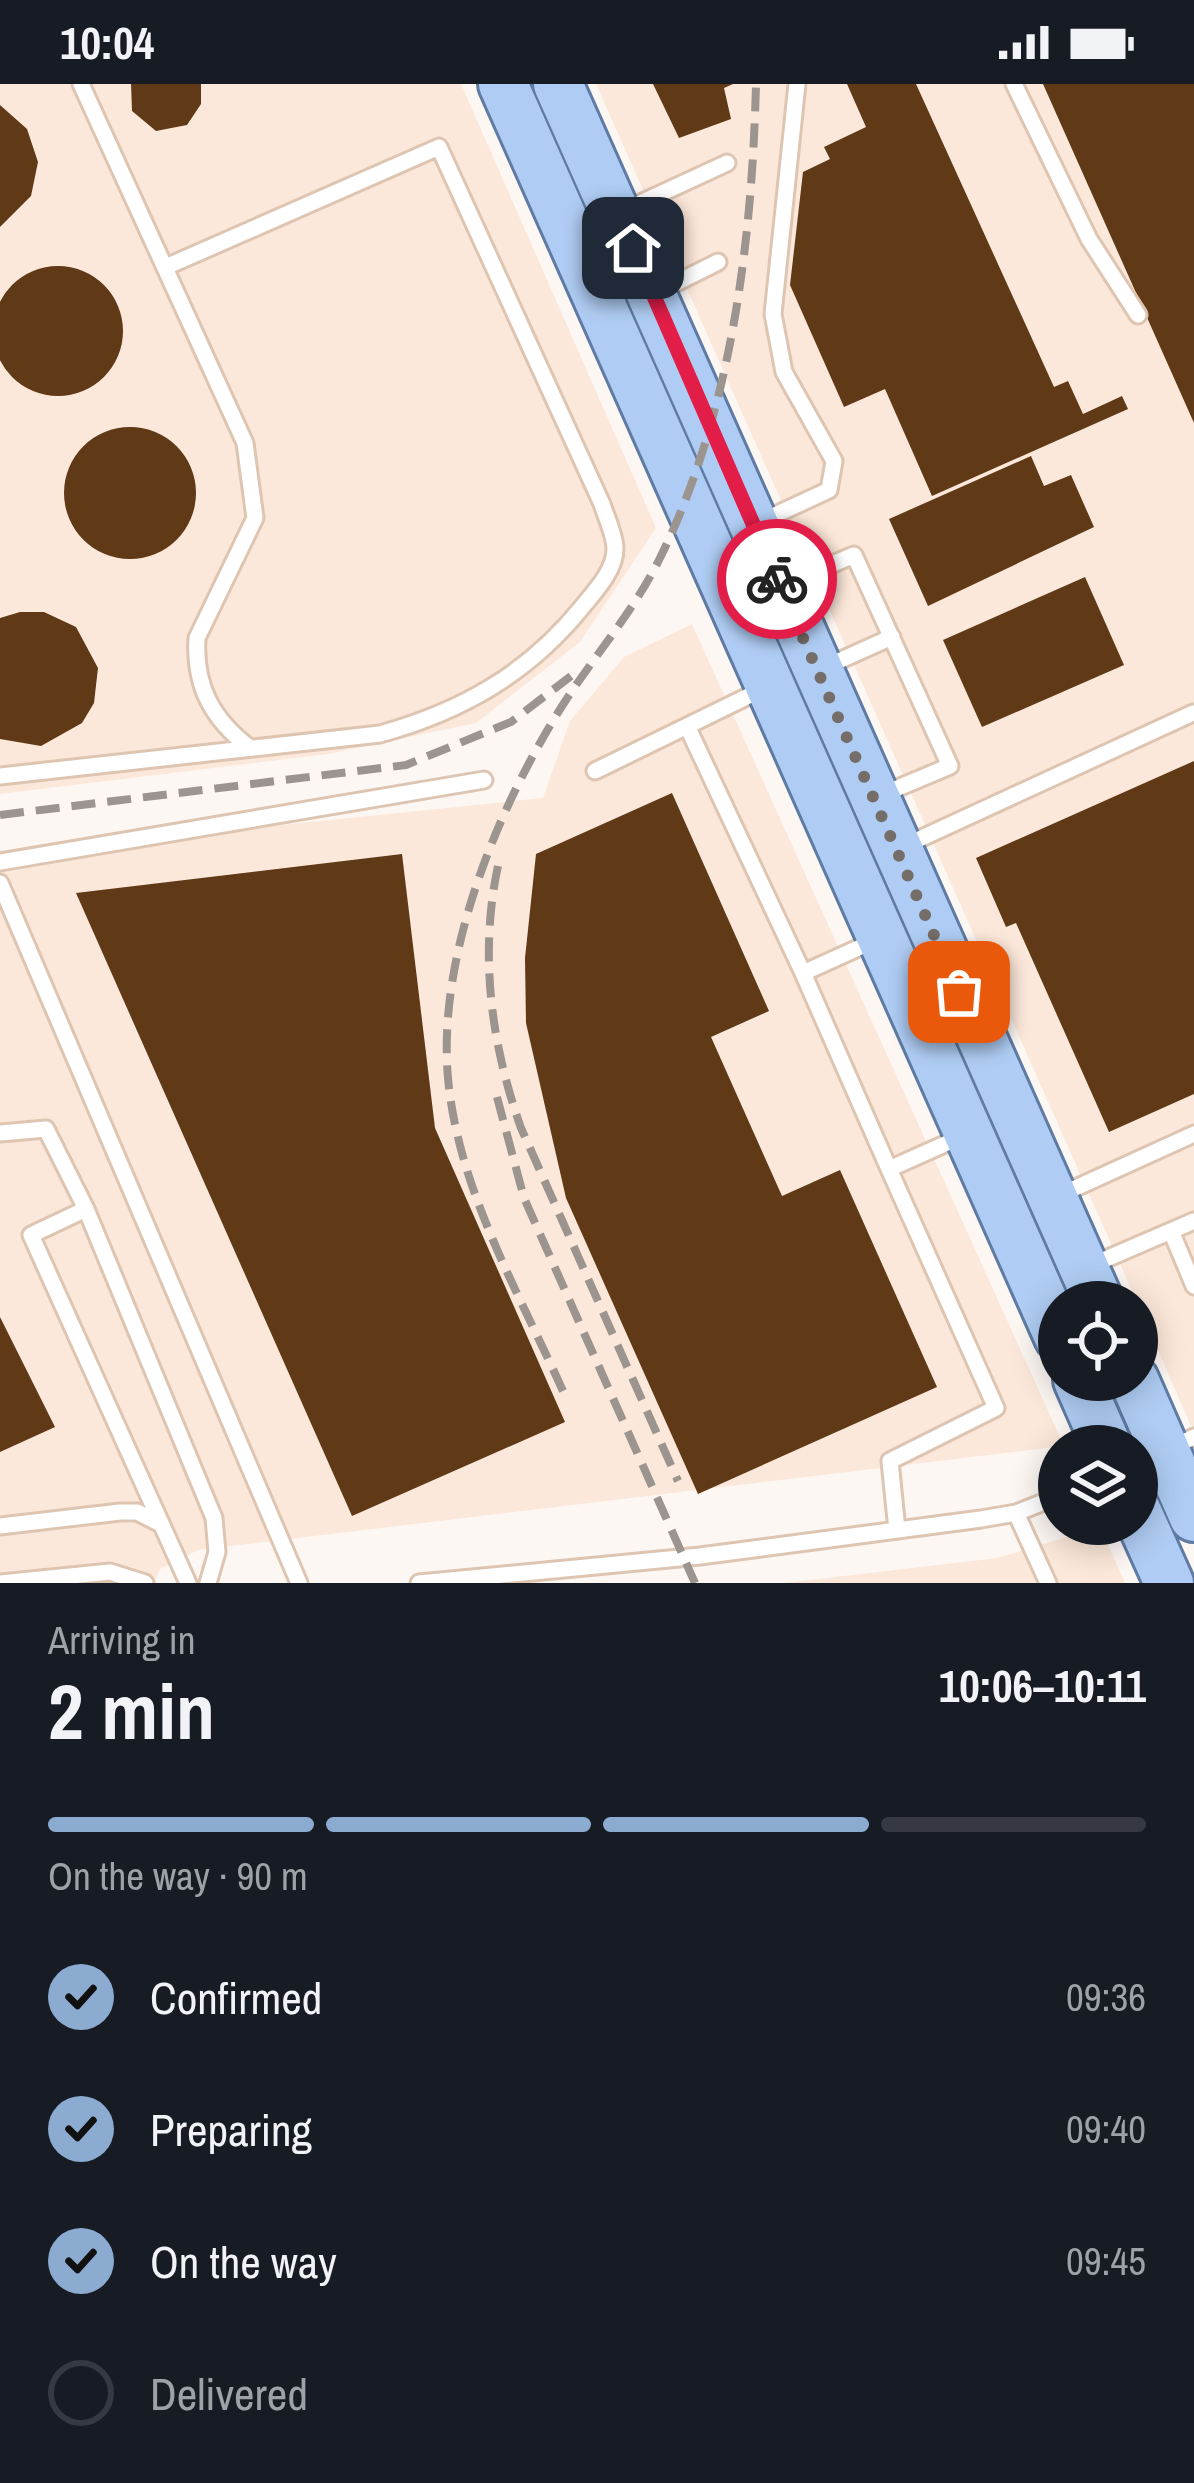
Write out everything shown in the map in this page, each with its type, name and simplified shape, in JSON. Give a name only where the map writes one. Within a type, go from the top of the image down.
[{"type":"main road","points":[[503,84],[770,686],[873,860],[1052,1199],[1089,1281]]},
{"type":"main road","points":[[558,84],[873,798],[880,938],[1038,1290]]},
{"type":"main road","points":[[1144,1401],[1193,1512]]},
{"type":"main road","points":[[1152,1545],[1169,1583]]},
{"type":"lane","points":[[81,84],[234,414],[248,463],[255,518],[197,638],[196,660],[210,711],[250,748]]},
{"type":"lane","points":[[754,525],[829,490],[834,461],[784,372],[773,314],[796,84]]},
{"type":"lane","points":[[1014,84],[1088,239],[1138,315]]},
{"type":"lane","points":[[0,776],[380,734],[438,718],[505,681],[554,642],[605,579],[616,550],[602,504],[439,147],[168,266]]},
{"type":"lane","points":[[618,214],[727,164]]},
{"type":"lane","points":[[653,294],[718,262]]},
{"type":"lane","points":[[780,587],[854,555],[950,766],[873,798]]},
{"type":"lane","points":[[817,671],[892,638]]},
{"type":"lane","points":[[595,771],[770,686]]},
{"type":"lane","points":[[873,860],[1193,713]]},
{"type":"lane","points":[[687,726],[996,1408],[890,1461],[897,1530]]},
{"type":"lane","points":[[0,862],[484,780]]},
{"type":"lane","points":[[0,883],[299,1583]]},
{"type":"lane","points":[[802,973],[880,938]]},
{"type":"lane","points":[[0,1133],[46,1129],[86,1209],[214,1518],[218,1552],[208,1583]]},
{"type":"lane","points":[[889,1169],[967,1133]]},
{"type":"lane","points":[[1052,1199],[1194,1134]]},
{"type":"lane","points":[[86,1209],[31,1235],[188,1583]]},
{"type":"lane","points":[[1097,1281],[1194,1221]]},
{"type":"lane","points":[[1171,1231],[1194,1286]]},
{"type":"lane","points":[[419,1583],[532,1576],[700,1556],[1016,1513],[1038,1504]]},
{"type":"lane","points":[[0,1526],[120,1512],[137,1512],[162,1524]]},
{"type":"lane","points":[[1016,1513],[1048,1583]]},
{"type":"lane","points":[[0,1583],[110,1572],[145,1583]]},
{"type":"shaded area","points":[[0,84],[461,84],[656,528],[580,642],[476,723],[328,754],[0,794]]},
{"type":"shaded area","points":[[596,84],[1194,84],[1194,1433],[1158,1350],[1158,1281],[1128,1281]]},
{"type":"shaded area","points":[[692,624],[1038,1389],[1038,1401],[1044,1401],[1054,1425],[1038,1425],[1038,1449],[198,1550],[160,1569],[154,1583],[0,1583],[0,854],[543,798],[570,721],[624,657]]},
{"type":"shaded area","points":[[1040,1545],[1108,1545],[1125,1583],[784,1583],[997,1558]]},
{"type":"building","points":[[131,84],[201,84],[201,104],[187,125],[156,131],[132,111]]},
{"type":"building","points":[[653,84],[733,84],[724,88],[731,119],[679,138]]},
{"type":"building","points":[[847,84],[916,84],[1054,387],[1068,381],[1083,414],[1122,396],[1128,409],[932,496],[885,389],[844,407],[790,285],[803,172],[830,159],[824,147],[866,127]]},
{"type":"building","points":[[1043,84],[1194,84],[1194,423]]},
{"type":"building","points":[[0,105],[27,129],[38,162],[31,196],[0,227]]},
{"type":"building","points":[[45,267],[71,267],[94,277],[112,295],[122,318],[122,344],[112,367],[94,385],[71,395],[33,391],[12,377],[-1,358],[-1,304],[12,285]]},
{"type":"building","points":[[130,427],[167,438],[185,456],[196,493],[185,530],[167,548],[130,559],[93,548],[75,530],[64,493],[75,456],[93,438]]},
{"type":"building","points":[[1031,456],[1044,486],[1071,475],[1094,527],[928,606],[889,519]]},
{"type":"building","points":[[1085,577],[1124,665],[982,727],[943,640]]},
{"type":"building","points":[[44,612],[76,627],[98,668],[94,703],[82,723],[41,746],[0,739],[0,618]]},
{"type":"building","points":[[1194,761],[1194,1094],[1109,1132],[1016,923],[1006,927],[976,858]]},
{"type":"building","points":[[672,793],[769,1011],[711,1037],[782,1196],[840,1170],[937,1387],[698,1494],[566,1198],[526,1023],[525,958],[536,854]]},
{"type":"building","points":[[402,854],[435,1128],[565,1422],[352,1516],[76,893]]},
{"type":"building","points":[[0,1317],[55,1427],[0,1452]]},
{"type":"railway","points":[[563,1391],[492,1239],[464,1160],[448,1078],[452,982],[477,883],[516,788],[564,703],[649,579],[704,447],[743,267],[756,84]]},
{"type":"railway","points":[[0,815],[406,765],[511,722],[571,676]]},
{"type":"railway","points":[[498,866],[489,965],[496,1031],[511,1096],[678,1481]]},
{"type":"railway","points":[[497,1097],[524,1198],[695,1583]]},
{"type":"way so far","points":[[777,579],[959,992]]},
{"type":"route","points":[[633,248],[777,579]]}]
